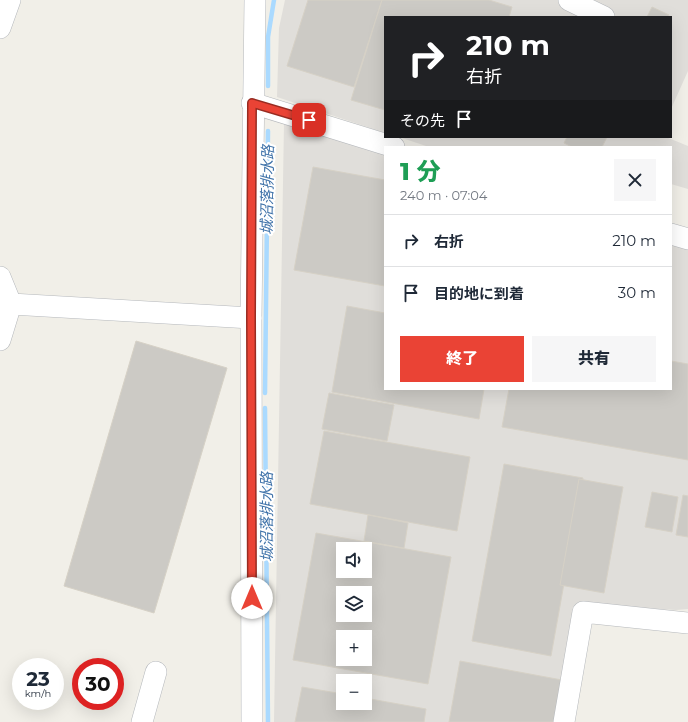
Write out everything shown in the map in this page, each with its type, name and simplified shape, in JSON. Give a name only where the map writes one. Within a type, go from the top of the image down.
[{"type":"street","points":[[0,28],[10,0]]},
{"type":"street","points":[[252,722],[251,318],[254,0]]},
{"type":"street","points":[[569,0],[602,16]]},
{"type":"street","points":[[252,103],[391,146]]},
{"type":"street","points":[[672,234],[688,239]]},
{"type":"street","points":[[0,277],[11,304],[0,340]]},
{"type":"street","points":[[11,304],[251,318]]},
{"type":"street","points":[[564,722],[583,612],[688,623]]},
{"type":"street","points":[[142,722],[156,672]]},
{"type":"shaded area","points":[[285,0],[688,0],[688,71],[672,107],[672,16],[384,16],[384,133],[277,97],[279,28]]},
{"type":"shaded area","points":[[284,123],[384,154],[384,390],[672,390],[672,241],[688,247],[688,609],[676,610],[579,604],[557,722],[274,722]]},
{"type":"shaded area","points":[[402,138],[668,138],[688,146],[688,189],[672,184],[672,146],[426,146]]},
{"type":"building","points":[[308,0],[382,0],[354,87],[287,66]]},
{"type":"building","points":[[382,0],[489,0],[512,7],[509,16],[384,16],[384,110],[351,100]]},
{"type":"building","points":[[652,7],[669,15],[668,16],[648,16]]},
{"type":"building","points":[[566,138],[606,138],[602,146],[570,146],[564,143]]},
{"type":"building","points":[[313,167],[384,180],[384,286],[294,270]]},
{"type":"building","points":[[347,306],[384,313],[384,390],[484,390],[479,419],[332,392]]},
{"type":"building","points":[[136,341],[227,368],[154,613],[64,586]]},
{"type":"building","points":[[672,361],[688,364],[688,460],[502,427],[509,390],[672,390]]},
{"type":"building","points":[[329,393],[394,405],[387,441],[322,429]]},
{"type":"building","points":[[324,431],[470,457],[457,531],[310,504]]},
{"type":"building","points":[[504,464],[583,478],[551,656],[472,641]]},
{"type":"building","points":[[579,479],[623,487],[604,593],[560,585]]},
{"type":"building","points":[[652,492],[678,497],[672,532],[645,527]]},
{"type":"building","points":[[683,495],[688,496],[688,537],[676,535]]},
{"type":"building","points":[[368,515],[408,523],[404,548],[364,541]]},
{"type":"building","points":[[316,533],[367,542],[336,542],[336,578],[372,578],[372,543],[451,557],[428,684],[293,660]]},
{"type":"building","points":[[460,661],[562,680],[554,722],[449,722]]},
{"type":"building","points":[[302,687],[336,693],[336,710],[372,710],[372,699],[426,709],[424,722],[295,722]]},
{"type":"waterway","name":"城沼落排水路","points":[[268,86],[268,37],[274,0]]},
{"type":"waterway","name":"城沼落排水路","points":[[265,393],[268,131]]},
{"type":"waterway","name":"城沼落排水路","points":[[265,408],[268,722]]},
{"type":"route","points":[[252,598],[252,103],[309,120]]}]
